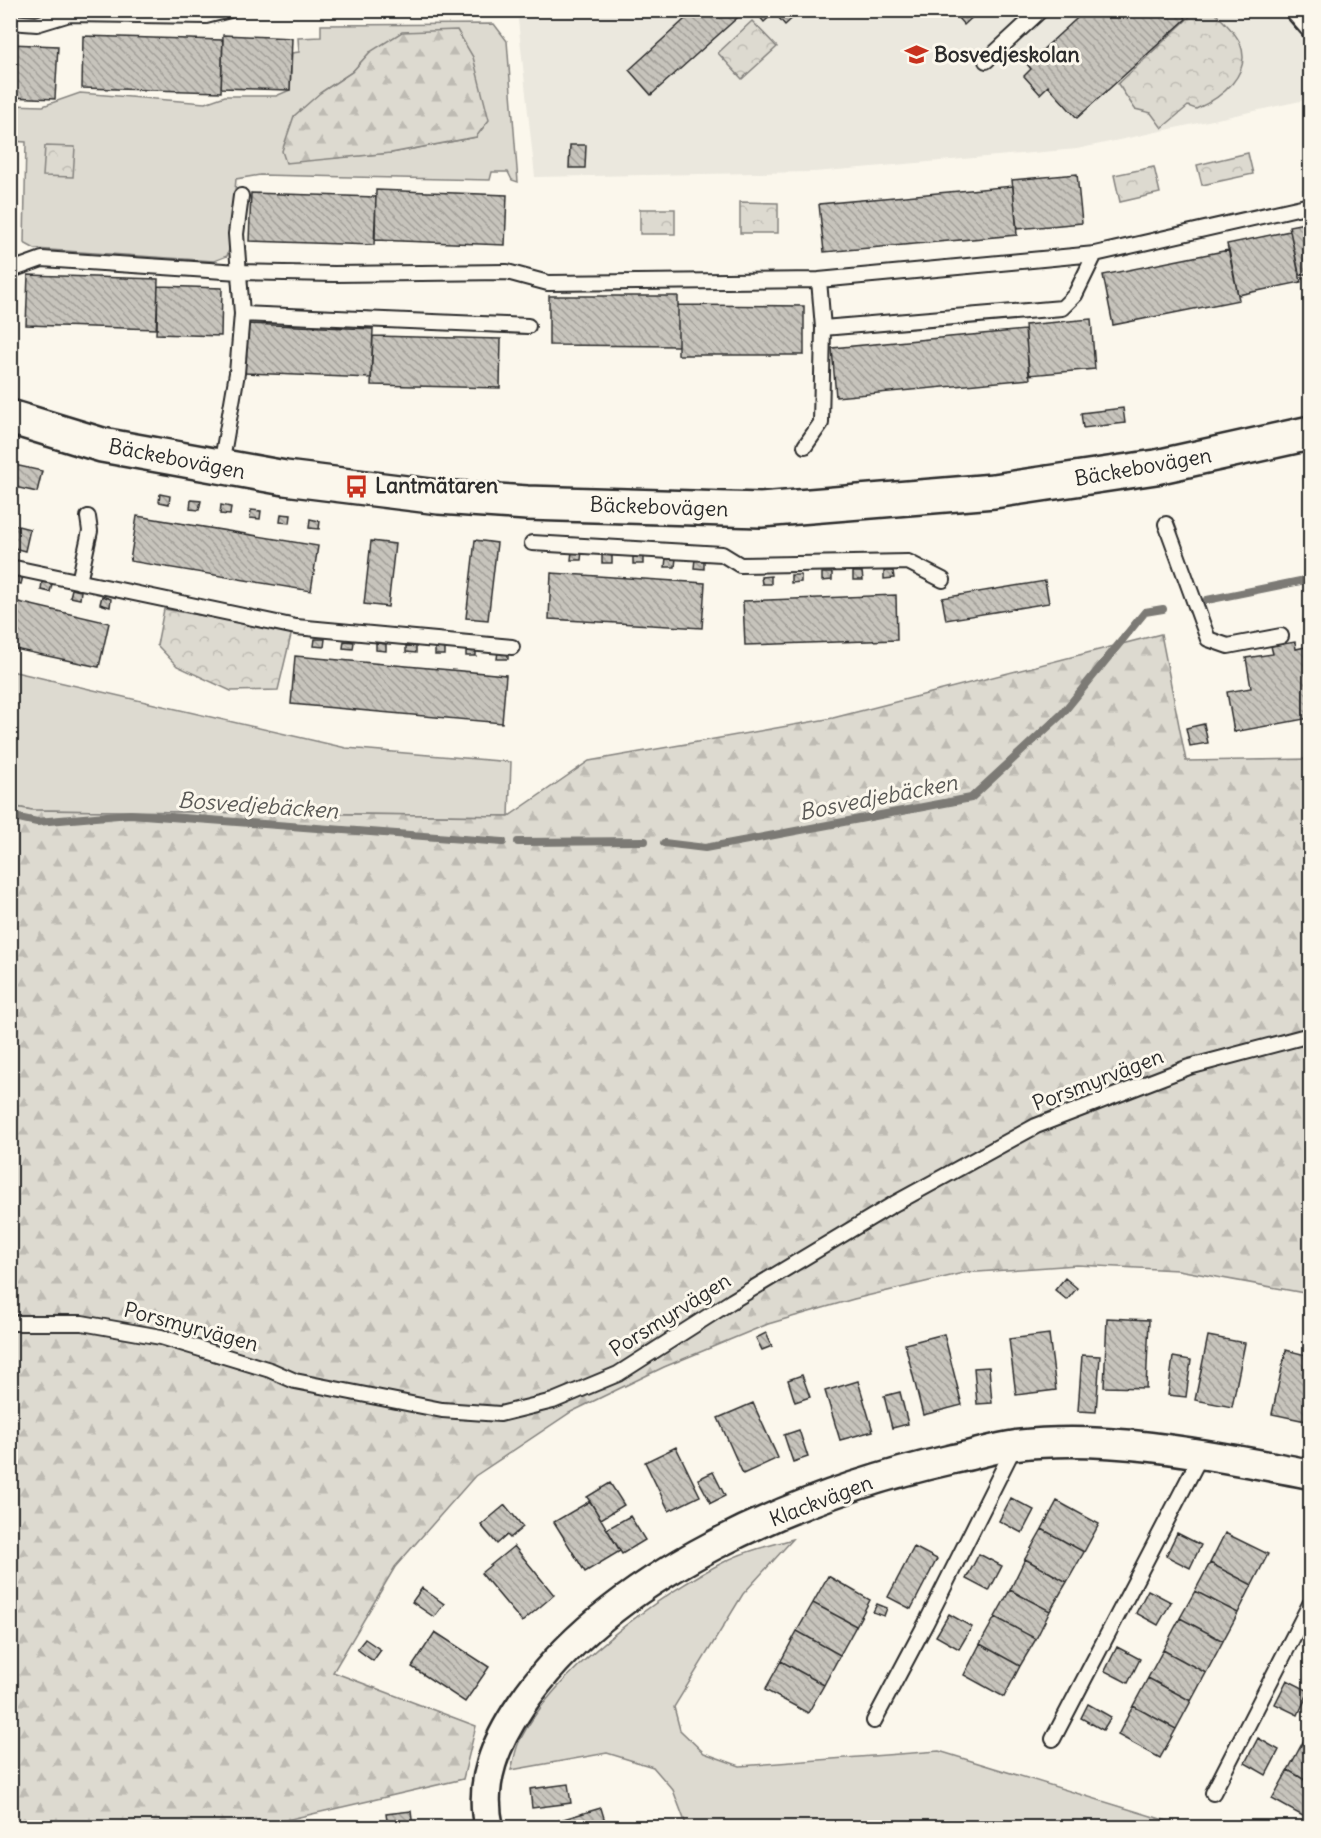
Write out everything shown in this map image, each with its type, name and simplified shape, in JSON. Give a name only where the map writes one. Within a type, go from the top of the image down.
[{"type":"street","name":"Bäckebovägen","points":[[10,417],[102,445],[220,468],[439,497],[527,503],[761,510],[994,490],[1156,466],[1311,433]]},
{"type":"street","name":"Klackvägen","points":[[489,1827],[486,1774],[507,1726],[541,1676],[590,1627],[658,1578],[731,1536],[812,1502],[902,1471],[1015,1445],[1096,1442],[1202,1453],[1311,1474]]},
{"type":"lane","points":[[10,22],[37,24],[70,12],[206,16],[230,10]]},
{"type":"lane","points":[[986,61],[1041,10]]},
{"type":"lane","points":[[1292,10],[1311,32]]},
{"type":"lane","points":[[220,468],[237,373],[242,314],[236,234],[241,196]]},
{"type":"lane","points":[[17,268],[42,259],[239,272],[334,274],[507,272],[548,283],[819,280],[1095,254],[1311,205]]},
{"type":"lane","points":[[823,328],[1062,308],[1075,295],[1095,254]]},
{"type":"lane","points":[[805,446],[821,423],[823,328],[819,280]]},
{"type":"lane","points":[[242,314],[528,326]]},
{"type":"lane","points":[[79,582],[90,531],[88,517]]},
{"type":"lane","points":[[1166,524],[1208,639],[1228,645],[1281,636]]},
{"type":"lane","points":[[532,543],[722,554],[741,564],[908,562],[942,580]]},
{"type":"lane","points":[[10,567],[296,627],[512,647]]},
{"type":"lane","name":"Porsmyrvägen","points":[[10,1323],[82,1323],[161,1337],[270,1370],[295,1381],[442,1410],[500,1414],[553,1401],[618,1374],[732,1301],[892,1205],[1036,1126],[1189,1067],[1311,1035]]},
{"type":"lane","points":[[874,1721],[1015,1445]]},
{"type":"lane","points":[[1053,1739],[1202,1453]]},
{"type":"lane","points":[[1213,1793],[1311,1604]]},
{"type":"shaded area","name":"Bosvedjeskolan","points":[[517,11],[1310,11],[1310,99],[1077,149],[815,172],[535,177]]},
{"type":"green space","points":[[1196,11],[1213,11],[1232,30],[1240,43],[1243,54],[1242,65],[1232,84],[1224,91],[1196,109],[1188,106],[1162,128],[1151,113],[1135,109],[1118,84]]},
{"type":"green space","points":[[752,21],[777,47],[742,79],[718,53]]},
{"type":"green space","points":[[494,24],[507,41],[518,182],[512,180],[508,172],[492,172],[490,180],[260,175],[236,179],[230,247],[227,256],[214,261],[35,249],[24,243],[26,142],[11,141],[10,105],[43,106],[80,93],[205,103],[225,96],[276,96],[290,90],[292,53],[299,52],[298,38],[321,37],[321,25]],"holes":[[[370,52],[476,137],[391,153],[286,162],[320,93],[352,72]]]},
{"type":"green space","points":[[457,30],[473,57],[489,120],[476,137],[391,153],[286,163],[282,151],[294,116],[320,93],[352,72],[370,52],[402,32]]},
{"type":"green space","points":[[45,146],[75,147],[73,177],[43,176]]},
{"type":"green space","points":[[1248,153],[1253,174],[1202,185],[1197,165]]},
{"type":"green space","points":[[1154,167],[1160,193],[1120,202],[1114,175]]},
{"type":"green space","points":[[740,202],[778,203],[778,233],[740,233]]},
{"type":"green space","points":[[640,209],[675,209],[675,234],[640,234]]},
{"type":"green space","points":[[164,609],[292,631],[278,690],[231,691],[177,666],[157,645]]},
{"type":"green space","points":[[1161,634],[1186,761],[1310,759],[1310,1294],[1178,1270],[1077,1265],[963,1273],[854,1299],[768,1324],[664,1367],[571,1412],[475,1476],[395,1567],[333,1672],[476,1726],[463,1779],[269,1824],[270,1827],[11,1827],[10,806],[32,810],[509,816],[589,761],[833,718]]},
{"type":"green space","points":[[11,671],[346,748],[511,762],[509,816],[32,810],[11,806]]},
{"type":"green space","points":[[793,1539],[743,1594],[674,1707],[680,1730],[704,1753],[740,1766],[939,1751],[1187,1827],[687,1827],[673,1790],[653,1767],[607,1753],[511,1770],[518,1744],[536,1714],[557,1688],[611,1637],[672,1592],[701,1574],[743,1553]]},
{"type":"building","points":[[695,10],[746,10],[651,95],[629,70]]},
{"type":"building","points":[[754,10],[772,10],[774,13],[764,22]]},
{"type":"building","points":[[772,10],[801,10],[785,25]]},
{"type":"building","points":[[951,10],[980,10],[964,25]]},
{"type":"building","points":[[1086,10],[1181,10],[1186,19],[1077,118],[1048,86],[1040,94],[1024,76],[1031,69],[1027,64]]},
{"type":"building","points":[[223,35],[292,38],[290,90],[221,88]]},
{"type":"building","points":[[83,36],[223,40],[221,92],[82,88]]},
{"type":"building","points":[[10,44],[58,46],[55,99],[10,97]]},
{"type":"building","points":[[570,145],[586,145],[585,168],[569,168]]},
{"type":"building","points":[[1077,174],[1082,223],[1017,229],[1012,180]]},
{"type":"building","points":[[1013,186],[1017,235],[824,252],[819,204]]},
{"type":"building","points":[[376,190],[507,195],[505,245],[375,240]]},
{"type":"building","points":[[251,193],[376,197],[374,245],[249,241]]},
{"type":"building","points":[[1310,222],[1310,273],[1299,275],[1289,226]]},
{"type":"building","points":[[1290,231],[1301,282],[1238,295],[1227,244]]},
{"type":"building","points":[[1229,250],[1239,300],[1113,325],[1103,275]]},
{"type":"building","points":[[28,275],[158,279],[157,329],[26,325]]},
{"type":"building","points":[[158,286],[222,288],[221,336],[156,334]]},
{"type":"building","points":[[549,296],[678,296],[678,346],[549,345]]},
{"type":"building","points":[[678,305],[804,306],[804,355],[678,355]]},
{"type":"building","points":[[1091,319],[1095,369],[1029,375],[1025,325]]},
{"type":"building","points":[[246,324],[373,329],[371,378],[244,373]]},
{"type":"building","points":[[1025,330],[1030,379],[836,397],[832,348]]},
{"type":"building","points":[[373,336],[501,339],[500,388],[371,385]]},
{"type":"building","points":[[1123,408],[1125,423],[1083,428],[1081,413]]},
{"type":"building","points":[[10,464],[42,471],[37,492],[10,486]]},
{"type":"building","points":[[160,494],[170,496],[169,504],[159,502]]},
{"type":"building","points":[[191,500],[201,501],[199,510],[190,509]]},
{"type":"building","points":[[221,505],[231,507],[230,515],[220,514]]},
{"type":"building","points":[[251,510],[261,511],[260,519],[250,518]]},
{"type":"building","points":[[281,514],[291,515],[290,523],[280,522]]},
{"type":"building","points":[[137,516],[318,546],[311,591],[130,561]]},
{"type":"building","points":[[310,519],[320,521],[319,529],[309,528]]},
{"type":"building","points":[[10,524],[30,529],[25,551],[10,547]]},
{"type":"building","points":[[475,540],[497,543],[488,620],[466,618]]},
{"type":"building","points":[[371,541],[395,544],[388,607],[364,604]]},
{"type":"building","points":[[572,551],[582,551],[581,560],[571,560]]},
{"type":"building","points":[[602,554],[612,554],[612,563],[602,563]]},
{"type":"building","points":[[633,554],[643,555],[643,564],[633,564]]},
{"type":"building","points":[[666,558],[676,558],[675,567],[665,567]]},
{"type":"building","points":[[695,559],[704,560],[704,569],[694,568]]},
{"type":"building","points":[[884,571],[893,571],[894,578],[884,579]]},
{"type":"building","points":[[853,572],[862,572],[863,580],[853,580]]},
{"type":"building","points":[[551,573],[705,583],[702,628],[549,619]]},
{"type":"building","points":[[822,573],[832,573],[832,580],[822,581]]},
{"type":"building","points":[[14,574],[23,576],[21,584],[12,582]]},
{"type":"building","points":[[791,575],[801,575],[801,582],[791,583]]},
{"type":"building","points":[[771,576],[771,584],[762,584],[761,577]]},
{"type":"building","points":[[1045,581],[1049,603],[946,620],[942,598]]},
{"type":"building","points":[[42,582],[52,584],[50,592],[41,590]]},
{"type":"building","points":[[72,589],[81,591],[80,599],[70,597]]},
{"type":"building","points":[[896,595],[897,640],[745,645],[743,601]]},
{"type":"building","points":[[102,596],[111,599],[110,607],[100,604]]},
{"type":"building","points":[[10,600],[109,623],[99,667],[10,648]]},
{"type":"building","points":[[315,639],[325,639],[324,647],[314,646]]},
{"type":"building","points":[[344,641],[354,642],[353,649],[343,648]]},
{"type":"building","points":[[1295,642],[1296,649],[1310,646],[1310,718],[1234,732],[1227,692],[1251,688],[1246,658],[1273,654],[1271,646]]},
{"type":"building","points":[[376,643],[386,644],[386,651],[376,650]]},
{"type":"building","points":[[406,646],[416,646],[416,653],[406,652]]},
{"type":"building","points":[[435,648],[445,648],[445,655],[435,655]]},
{"type":"building","points":[[466,649],[476,649],[476,656],[466,656]]},
{"type":"building","points":[[498,651],[508,652],[508,659],[497,659]]},
{"type":"building","points":[[295,656],[506,675],[502,723],[291,704]]},
{"type":"building","points":[[1204,724],[1208,743],[1190,746],[1186,728]]},
{"type":"building","points":[[1065,1278],[1077,1288],[1067,1300],[1055,1290]]},
{"type":"building","points":[[1107,1318],[1149,1320],[1146,1388],[1104,1387]]},
{"type":"building","points":[[766,1333],[772,1346],[762,1350],[756,1338]]},
{"type":"building","points":[[944,1334],[962,1405],[923,1415],[905,1344]]},
{"type":"building","points":[[1049,1334],[1056,1390],[1016,1395],[1009,1339]]},
{"type":"building","points":[[1208,1336],[1245,1343],[1232,1407],[1195,1400]]},
{"type":"building","points":[[1286,1350],[1310,1356],[1310,1403],[1306,1421],[1272,1414]]},
{"type":"building","points":[[1082,1355],[1100,1356],[1096,1412],[1078,1411]]},
{"type":"building","points":[[1173,1357],[1191,1360],[1186,1397],[1168,1395]]},
{"type":"building","points":[[989,1367],[992,1403],[977,1404],[974,1368]]},
{"type":"building","points":[[802,1375],[810,1397],[795,1402],[788,1380]]},
{"type":"building","points":[[858,1381],[873,1431],[840,1440],[825,1391]]},
{"type":"building","points":[[900,1392],[908,1424],[892,1428],[884,1396]]},
{"type":"building","points":[[753,1403],[778,1458],[743,1474],[718,1418]]},
{"type":"building","points":[[799,1430],[808,1457],[793,1462],[784,1435]]},
{"type":"building","points":[[676,1447],[700,1496],[669,1511],[645,1462]]},
{"type":"building","points":[[713,1472],[725,1496],[711,1503],[698,1479]]},
{"type":"building","points":[[610,1483],[624,1505],[601,1519],[587,1497]]},
{"type":"building","points":[[1011,1498],[1034,1510],[1022,1533],[999,1521]]},
{"type":"building","points":[[590,1501],[620,1551],[585,1572],[554,1522]]},
{"type":"building","points":[[1057,1501],[1099,1524],[1084,1552],[1042,1529]]},
{"type":"building","points":[[505,1505],[523,1527],[510,1538],[507,1535],[497,1544],[481,1525]]},
{"type":"building","points":[[630,1516],[645,1540],[622,1554],[607,1529]]},
{"type":"building","points":[[1042,1529],[1084,1552],[1067,1582],[1025,1559]]},
{"type":"building","points":[[1177,1533],[1201,1545],[1190,1568],[1166,1556]]},
{"type":"building","points":[[1225,1533],[1268,1554],[1252,1585],[1210,1563]]},
{"type":"building","points":[[514,1546],[554,1595],[522,1622],[481,1573]]},
{"type":"building","points":[[914,1547],[937,1559],[911,1609],[888,1597]]},
{"type":"building","points":[[979,1554],[1002,1566],[989,1591],[966,1579]]},
{"type":"building","points":[[1025,1559],[1067,1582],[1050,1611],[1010,1590]]},
{"type":"building","points":[[1210,1563],[1252,1585],[1238,1613],[1195,1591]]},
{"type":"building","points":[[828,1576],[870,1600],[856,1626],[813,1603]]},
{"type":"building","points":[[422,1588],[444,1604],[434,1617],[412,1602]]},
{"type":"building","points":[[1010,1590],[1050,1611],[1036,1639],[995,1617]]},
{"type":"building","points":[[1148,1590],[1171,1602],[1158,1625],[1136,1613]]},
{"type":"building","points":[[1195,1591],[1238,1613],[1223,1641],[1180,1618]]},
{"type":"building","points":[[813,1603],[856,1626],[840,1655],[797,1631]]},
{"type":"building","points":[[877,1604],[887,1608],[884,1616],[873,1612]]},
{"type":"building","points":[[949,1614],[972,1627],[959,1649],[936,1636]]},
{"type":"building","points":[[995,1617],[1036,1639],[1020,1666],[980,1644]]},
{"type":"building","points":[[1180,1618],[1223,1641],[1206,1673],[1163,1650]]},
{"type":"building","points":[[797,1631],[840,1655],[824,1685],[781,1661]]},
{"type":"building","points":[[435,1632],[489,1667],[465,1702],[412,1667]]},
{"type":"building","points":[[365,1639],[381,1650],[373,1661],[357,1649]]},
{"type":"building","points":[[980,1644],[1020,1666],[1004,1697],[964,1675]]},
{"type":"building","points":[[1117,1647],[1140,1659],[1128,1683],[1105,1671]]},
{"type":"building","points":[[1163,1650],[1206,1673],[1191,1701],[1148,1678]]},
{"type":"building","points":[[781,1661],[824,1685],[808,1713],[765,1690]]},
{"type":"building","points":[[1148,1678],[1191,1701],[1176,1729],[1133,1706]]},
{"type":"building","points":[[1287,1680],[1309,1691],[1298,1715],[1275,1704]]},
{"type":"building","points":[[1088,1704],[1111,1717],[1103,1730],[1081,1718]]},
{"type":"building","points":[[1133,1706],[1176,1729],[1160,1758],[1118,1735]]},
{"type":"building","points":[[1310,1727],[1310,1745],[1303,1742]]},
{"type":"building","points":[[1258,1738],[1279,1750],[1266,1775],[1245,1763]]},
{"type":"building","points":[[1303,1742],[1310,1745],[1310,1783],[1288,1770]]},
{"type":"building","points":[[1288,1770],[1310,1783],[1310,1820],[1272,1799]]},
{"type":"building","points":[[568,1784],[571,1803],[532,1808],[530,1789]]},
{"type":"building","points":[[601,1808],[607,1828],[536,1828],[536,1827]]},
{"type":"building","points":[[411,1811],[413,1828],[388,1828],[386,1814]]},
{"type":"waterway","name":"Bosvedjebäcken","points":[[1207,600],[1310,579]]},
{"type":"waterway","name":"Bosvedjebäcken","points":[[664,843],[705,848],[971,798],[1062,714],[1145,612],[1163,609]]},
{"type":"waterway","name":"Bosvedjebäcken","points":[[10,816],[37,822],[130,814],[503,842]]},
{"type":"waterway","name":"Bosvedjebäcken","points":[[518,842],[645,841]]},
{"type":"place","name":"Bosvedjeskolan","points":[[916,55]]},
{"type":"place","name":"Lantmätaren","points":[[357,486]]}]
